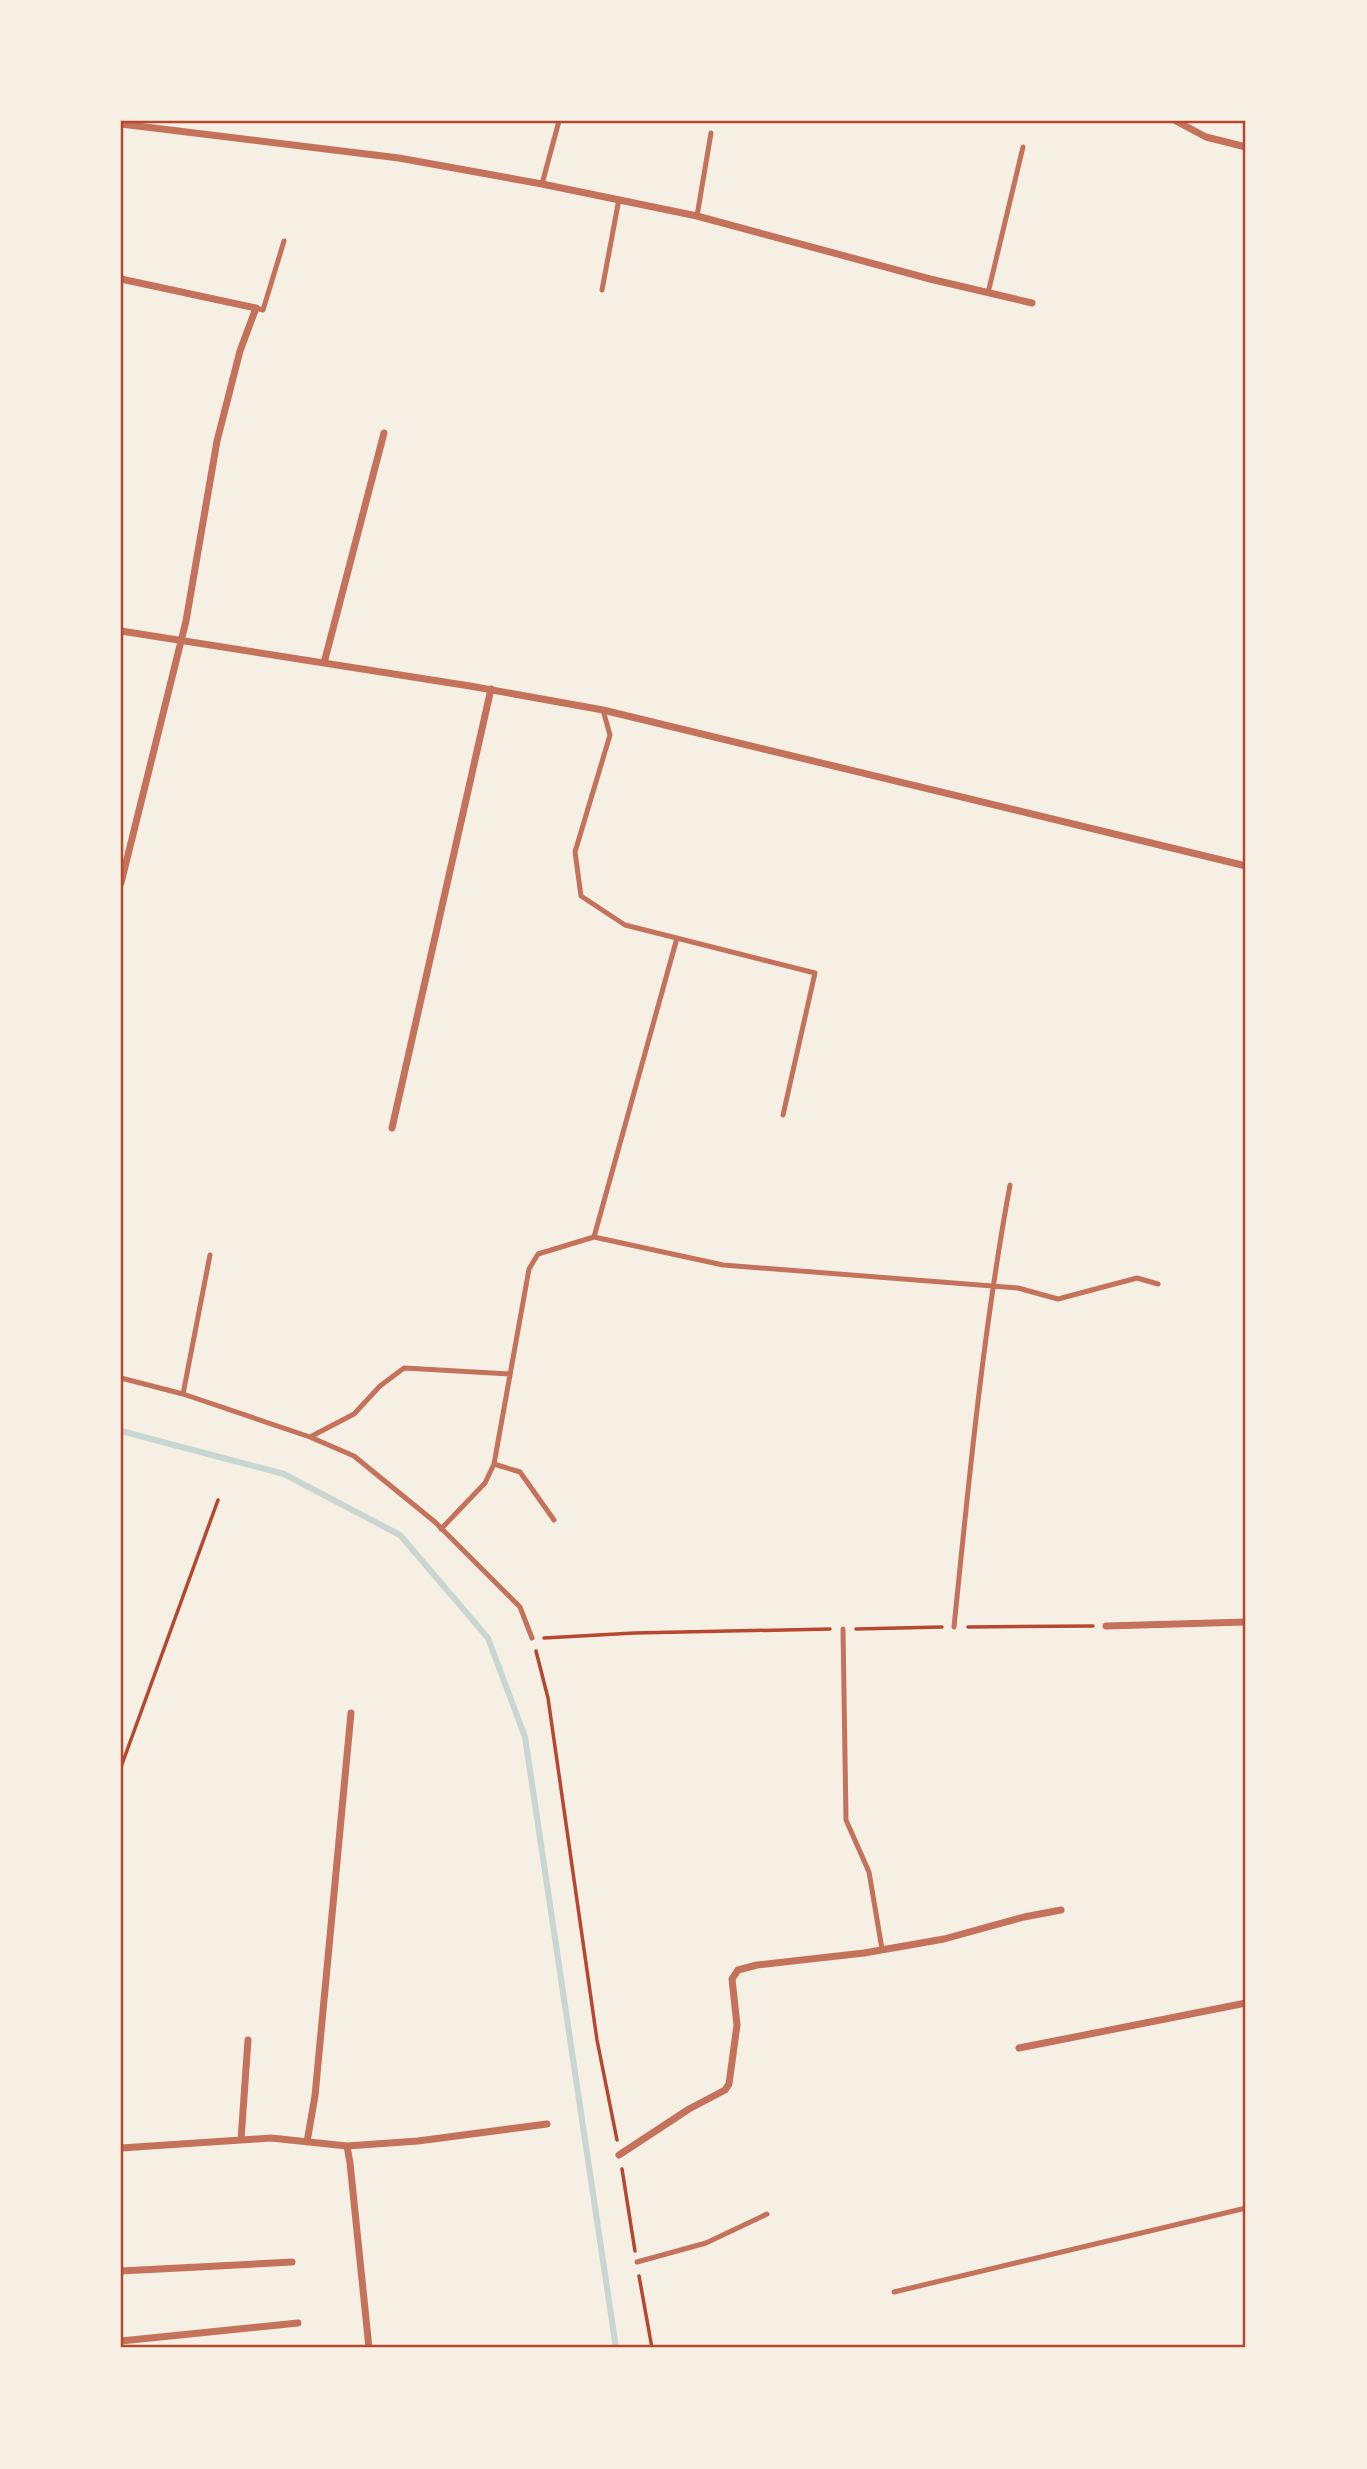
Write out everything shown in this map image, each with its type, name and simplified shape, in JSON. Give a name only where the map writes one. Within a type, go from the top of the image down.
[{"type":"street","points":[[1176,121],[1206,137],[1246,147]]},
{"type":"street","points":[[121,124],[399,158],[542,184],[697,215],[930,279],[1032,303]]},
{"type":"street","points":[[121,279],[256,308],[240,351],[217,441],[181,640],[121,883]]},
{"type":"street","points":[[324,663],[384,433]]},
{"type":"street","points":[[121,631],[491,689],[603,710],[1246,866]]},
{"type":"street","points":[[392,1128],[491,689]]},
{"type":"street","points":[[1105,1626],[1246,1622]]},
{"type":"street","points":[[307,2142],[315,2096],[351,1713]]},
{"type":"street","points":[[619,2155],[689,2109],[725,2090],[729,2084],[737,2025],[732,1979],[738,1970],[757,1965],[864,1953],[944,1939],[1024,1917],[1061,1910]]},
{"type":"street","points":[[1019,2048],[1246,2003]]},
{"type":"street","points":[[241,2140],[248,2040]]},
{"type":"street","points":[[121,2148],[271,2138],[347,2146],[418,2141],[547,2124]]},
{"type":"street","points":[[347,2146],[351,2163],[369,2348]]},
{"type":"street","points":[[121,2271],[292,2262]]},
{"type":"street","points":[[121,2341],[298,2323]]},
{"type":"lane","points":[[542,184],[559,121]]},
{"type":"lane","points":[[697,215],[711,133]]},
{"type":"lane","points":[[988,293],[1023,147]]},
{"type":"lane","points":[[602,290],[619,200]]},
{"type":"lane","points":[[256,308],[263,310],[284,241]]},
{"type":"lane","points":[[603,710],[610,735],[575,852],[582,896],[625,925],[815,973],[783,1115]]},
{"type":"lane","points":[[594,1237],[677,938]]},
{"type":"lane","points":[[954,1627],[992,1286],[1010,1185]]},
{"type":"lane","points":[[441,1529],[485,1483],[494,1464],[529,1269],[538,1254],[594,1237],[723,1265],[1018,1288],[1058,1299],[1137,1278],[1158,1284]]},
{"type":"lane","points":[[183,1394],[210,1255]]},
{"type":"lane","points":[[310,1437],[354,1414],[380,1386],[404,1368],[510,1374]]},
{"type":"lane","points":[[121,1378],[183,1394],[310,1437],[354,1456],[441,1529],[520,1607],[533,1638]]},
{"type":"lane","points":[[494,1464],[520,1472],[554,1520]]},
{"type":"lane","points":[[843,1629],[846,1820],[869,1872],[882,1949]]},
{"type":"lane","points":[[894,2292],[1246,2208]]},
{"type":"lane","points":[[637,2262],[706,2243],[767,2214]]},
{"type":"path","points":[[121,1767],[218,1500]]},
{"type":"path","points":[[652,2348],[597,2040],[548,1698],[533,1638],[634,1633],[1105,1626]]},
{"type":"waterway","points":[[121,1431],[284,1474],[400,1535],[488,1638],[525,1737],[616,2348]]}]
